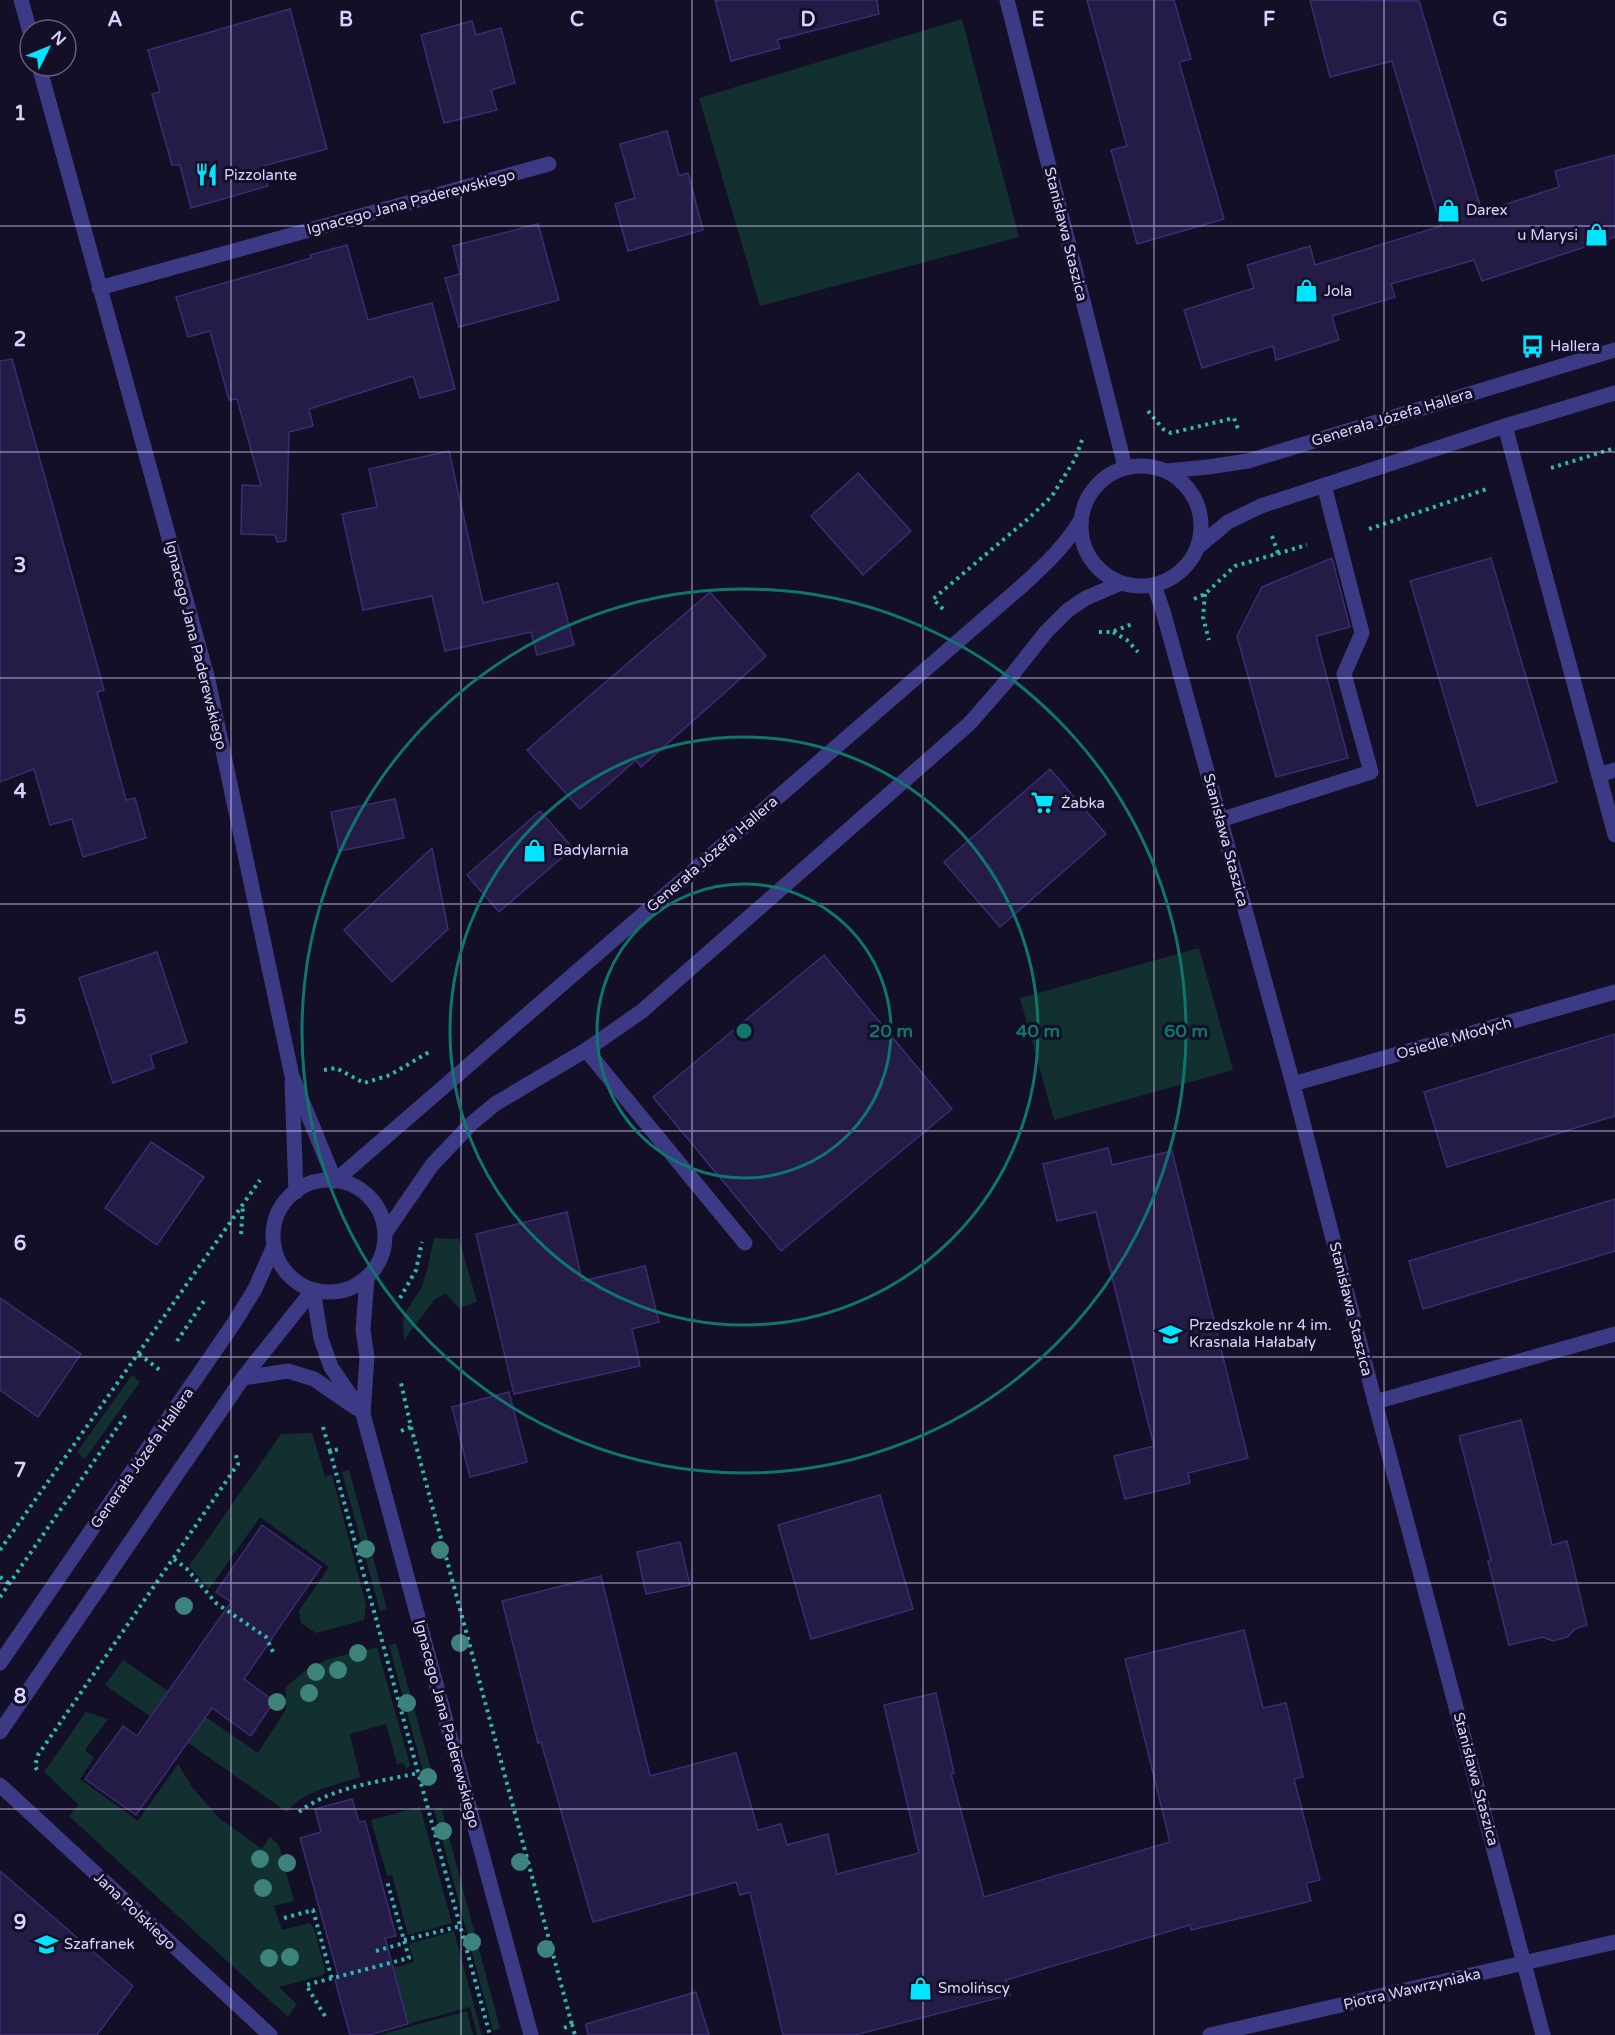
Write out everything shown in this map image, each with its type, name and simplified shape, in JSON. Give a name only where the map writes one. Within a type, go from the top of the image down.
[{"type":"street","points":[[21,0],[26,18]]},
{"type":"street","name":"Stanisława Staszica","points":[[1007,0],[1125,467]]},
{"type":"street","name":"Ignacego Jana Paderewskiego","points":[[42,78],[208,680],[292,1076],[296,1191]]},
{"type":"street","name":"Ignacego Jana Paderewskiego","points":[[99,288],[549,164]]},
{"type":"street","name":"Generała Józefa Hallera","points":[[1167,471],[1248,461],[1615,350]]},
{"type":"street","points":[[1198,547],[1228,522],[1261,506],[1505,426],[1615,393]]},
{"type":"street","points":[[1505,426],[1615,835]]},
{"type":"street","points":[[1143,465],[1167,471],[1189,489],[1198,504],[1202,532],[1198,547],[1192,559],[1176,574],[1154,585],[1121,584],[1107,576],[1088,554],[1082,537],[1081,520],[1085,502],[1095,486],[1109,474],[1125,467],[1143,465]]},
{"type":"street","points":[[1220,820],[1371,772],[1344,674],[1362,633],[1324,485]]},
{"type":"street","name":"Generała Józefa Hallera","points":[[335,1180],[1023,585],[1054,557],[1081,520]]},
{"type":"street","points":[[386,1232],[432,1165],[471,1124],[495,1104],[586,1050],[642,1011],[970,723],[1046,632],[1068,610],[1086,598],[1121,584]]},
{"type":"street","name":"Stanisława Staszica","points":[[1154,585],[1293,1084],[1543,2035]]},
{"type":"street","points":[[1599,775],[1615,770]]},
{"type":"street","name":"Osiedle Młodych","points":[[1293,1084],[1615,992]]},
{"type":"street","points":[[586,1050],[745,1243]]},
{"type":"street","name":"Ignacego Jana Paderewskiego","points":[[292,1076],[335,1180]]},
{"type":"street","points":[[335,1180],[354,1186],[370,1197],[380,1213],[386,1232],[384,1249],[378,1265],[367,1278],[353,1287],[336,1292],[313,1290],[299,1284],[287,1274],[278,1261],[273,1246],[273,1229],[278,1212],[288,1197],[303,1186],[319,1181],[335,1180]]},
{"type":"street","name":"Generała Józefa Hallera","points":[[0,1663],[234,1323],[255,1289],[273,1246]]},
{"type":"street","name":"Ignacego Jana Paderewskiego","points":[[363,1414],[367,1357],[363,1330],[367,1278]]},
{"type":"street","points":[[0,1732],[243,1378],[313,1290]]},
{"type":"street","name":"Ignacego Jana Paderewskiego","points":[[313,1290],[321,1339],[331,1367],[363,1414],[531,2035]]},
{"type":"street","points":[[1375,1402],[1615,1334]]},
{"type":"street","points":[[243,1378],[288,1371],[314,1379],[363,1414]]},
{"type":"street","name":"Jana Polskiego","points":[[0,1785],[270,2035]]},
{"type":"street","name":"Piotra Wawrzyniaka","points":[[1210,2035],[1615,1942]]},
{"type":"path","points":[[1206,594],[1235,567],[1278,553],[1338,538]]},
{"type":"path","points":[[292,1076],[336,1068],[364,1083],[390,1075],[412,1060],[446,1044],[465,1068]]},
{"type":"path","points":[[0,1550],[243,1205],[240,1238]]},
{"type":"path","points":[[395,1308],[416,1270],[424,1233]]},
{"type":"path","points":[[171,1350],[208,1295]]},
{"type":"path","points":[[138,1354],[158,1369]]},
{"type":"path","points":[[151,1378],[164,1359]]},
{"type":"path","points":[[399,1372],[411,1428],[575,2035]]},
{"type":"path","points":[[0,1597],[131,1408]]},
{"type":"path","points":[[315,1419],[323,1426],[490,2035]]},
{"type":"path","points":[[400,1431],[411,1428]]},
{"type":"path","points":[[38,1773],[35,1766],[38,1755],[238,1464],[234,1447]]},
{"type":"path","points":[[330,1451],[340,1449]]},
{"type":"path","points":[[174,1558],[187,1569],[216,1602],[266,1637],[274,1654]]},
{"type":"path","points":[[0,1577],[9,1584]]},
{"type":"path","points":[[298,1812],[311,1803],[346,1790],[418,1773]]},
{"type":"path","points":[[325,2016],[306,1985],[409,1958],[387,1881]]},
{"type":"path","points":[[284,1918],[313,1910],[332,1979]]},
{"type":"path","points":[[376,1951],[461,1926]]},
{"type":"path","points":[[563,2028],[572,2025]]},
{"type":"green space","points":[[962,19],[1019,237],[760,306],[699,98]]},
{"type":"green space","points":[[1199,948],[1233,1070],[1054,1120],[1020,998]]},
{"type":"green space","points":[[434,1238],[459,1239],[477,1302],[459,1308],[446,1294],[435,1299],[404,1340],[403,1316],[420,1290],[426,1275]]},
{"type":"green space","points":[[132,1375],[140,1382],[85,1459],[77,1452]]},
{"type":"green space","points":[[312,1433],[325,1476],[332,1475],[366,1605],[364,1620],[316,1633],[301,1623],[299,1611],[329,1567],[260,1517],[209,1589],[189,1566],[281,1434]]},
{"type":"green space","points":[[349,1470],[387,1609],[380,1611],[342,1472]]},
{"type":"green space","points":[[396,1643],[433,1777],[425,1779],[389,1645]]},
{"type":"green space","points":[[377,1647],[410,1765],[406,1770],[404,1763],[397,1764],[386,1724],[350,1734],[360,1777],[311,1794],[287,1812],[105,1685],[123,1660],[258,1753],[286,1709],[286,1687],[306,1670],[328,1659]]},
{"type":"green space","points":[[86,1712],[108,1719],[85,1750],[94,1758],[80,1779],[138,1821],[178,1764],[192,1787],[219,1818],[262,1849],[270,1837],[279,1845],[294,1901],[274,1906],[282,1930],[310,1923],[314,1928],[325,1970],[320,1976],[279,1987],[297,2004],[288,2017],[69,1816],[79,1805],[44,1772]]},
{"type":"green space","points":[[420,1807],[452,1923],[408,1935],[392,1875],[387,1876],[371,1820]]},
{"type":"green space","points":[[441,1807],[500,2028],[493,2031],[434,1809]]},
{"type":"green space","points":[[454,1931],[482,2035],[477,2035],[470,2007],[408,2024],[393,1966],[398,1967],[414,1962],[409,1944]]},
{"type":"green space","points":[[467,2011],[473,2035],[379,2035]]},
{"type":"building","points":[[715,0],[877,0],[879,14],[777,40],[780,48],[731,61]]},
{"type":"building","points":[[1087,0],[1174,0],[1191,59],[1179,62],[1224,219],[1137,244],[1111,150],[1127,146]]},
{"type":"building","points":[[1310,0],[1419,1],[1482,212],[1559,187],[1555,171],[1615,155],[1615,237],[1482,281],[1474,260],[1391,284],[1395,297],[1332,316],[1339,340],[1276,360],[1273,346],[1202,368],[1184,310],[1254,288],[1247,265],[1310,246],[1315,265],[1441,226],[1392,61],[1330,77]]},
{"type":"building","points":[[290,9],[327,149],[263,166],[268,186],[191,208],[180,165],[172,165],[152,94],[160,92],[148,50]]},
{"type":"building","points":[[472,21],[476,35],[501,28],[515,83],[491,90],[497,110],[444,123],[421,35]]},
{"type":"building","points":[[667,131],[679,176],[688,173],[703,230],[628,251],[615,204],[635,198],[620,144]]},
{"type":"building","points":[[538,224],[559,300],[459,327],[445,278],[460,274],[453,246]]},
{"type":"building","points":[[347,245],[368,320],[432,303],[455,389],[420,398],[413,376],[309,409],[313,426],[289,432],[286,541],[277,542],[275,535],[241,534],[242,485],[261,486],[237,399],[229,400],[210,331],[188,337],[176,297],[311,258],[310,255]]},
{"type":"building","points":[[12,359],[104,690],[97,692],[126,800],[135,798],[146,838],[83,857],[72,819],[50,825],[34,769],[0,782],[0,361]]},
{"type":"building","points":[[449,451],[483,603],[558,583],[574,645],[537,655],[531,632],[445,651],[432,596],[363,610],[342,514],[377,507],[369,469]]},
{"type":"building","points":[[858,473],[911,531],[863,575],[811,516]]},
{"type":"building","points":[[1332,558],[1350,627],[1316,636],[1348,758],[1276,777],[1237,636],[1262,587]]},
{"type":"building","points":[[1491,558],[1557,782],[1477,806],[1410,581]]},
{"type":"building","points":[[710,592],[766,656],[641,767],[636,760],[580,809],[527,750]]},
{"type":"building","points":[[1050,769],[1106,834],[1000,927],[944,862]]},
{"type":"building","points":[[395,799],[404,838],[339,851],[331,812]]},
{"type":"building","points":[[540,811],[573,848],[499,912],[467,875]]},
{"type":"building","points":[[432,848],[448,929],[392,982],[344,930]]},
{"type":"building","points":[[157,952],[187,1042],[150,1055],[154,1068],[113,1083],[79,978]]},
{"type":"building","points":[[824,955],[952,1109],[781,1251],[653,1097]]},
{"type":"building","points":[[1615,1034],[1615,1116],[1447,1167],[1424,1092]]},
{"type":"building","points":[[151,1142],[204,1177],[157,1245],[105,1208]]},
{"type":"building","name":"Przedszkole nr 4 im. Krasnala Hałabały","points":[[1108,1148],[1112,1165],[1172,1151],[1248,1458],[1188,1473],[1190,1483],[1125,1499],[1114,1456],[1154,1446],[1096,1212],[1057,1221],[1043,1164]]},
{"type":"building","points":[[1615,1199],[1615,1251],[1423,1309],[1409,1261]]},
{"type":"building","points":[[567,1212],[582,1281],[645,1266],[659,1322],[632,1329],[640,1366],[514,1394],[476,1234]]},
{"type":"building","points":[[0,1298],[81,1354],[38,1417],[0,1390]]},
{"type":"building","points":[[509,1392],[527,1462],[470,1477],[452,1407]]},
{"type":"building","points":[[1521,1420],[1552,1545],[1567,1541],[1587,1625],[1575,1629],[1567,1637],[1553,1641],[1543,1637],[1509,1645],[1488,1561],[1491,1560],[1459,1436]]},
{"type":"building","points":[[880,1495],[913,1609],[811,1639],[778,1525]]},
{"type":"building","points":[[262,1525],[321,1567],[244,1679],[274,1701],[251,1736],[212,1708],[136,1815],[85,1779],[123,1726],[137,1736],[231,1602],[216,1592]]},
{"type":"building","points":[[680,1542],[690,1585],[646,1594],[637,1552]]},
{"type":"building","points":[[601,1576],[650,1776],[736,1753],[758,1830],[781,1824],[787,1845],[828,1834],[837,1874],[919,1853],[884,1705],[936,1693],[954,1773],[951,1774],[984,1897],[1170,1842],[1125,1659],[1244,1630],[1263,1708],[1286,1703],[1303,1777],[1294,1779],[1320,1880],[1306,1883],[1311,1901],[1191,1930],[1190,1925],[1006,1980],[1010,1995],[855,2035],[783,2035],[750,1892],[740,1895],[736,1882],[593,1922],[541,1742],[538,1743],[502,1601]]},
{"type":"building","points":[[352,1799],[359,1822],[365,1821],[396,1936],[385,1938],[408,2024],[369,2035],[350,2035],[335,1980],[339,1979],[300,1838],[321,1832],[315,1809]]},
{"type":"building","points":[[0,1871],[133,1986],[97,2035],[0,2035]]},
{"type":"building","points":[[696,1992],[709,2035],[588,2035],[586,2024]]},
{"type":"place","name":"Pizzolante","points":[[206,175]]},
{"type":"place","name":"Darex","points":[[1448,210]]},
{"type":"place","name":"u Marysi","points":[[1596,235]]},
{"type":"place","name":"Jola","points":[[1306,291]]},
{"type":"place","name":"Hallera","points":[[1532,346]]},
{"type":"place","name":"Żabka","points":[[1043,803]]},
{"type":"place","name":"Badylarnia","points":[[535,850]]},
{"type":"place","name":"Przedszkole nr 4 im. Krasnala Hałabały","points":[[1171,1334]]},
{"type":"place","name":"Szafranek","points":[[46,1944]]},
{"type":"place","name":"Smolińscy","points":[[920,1988]]}]
